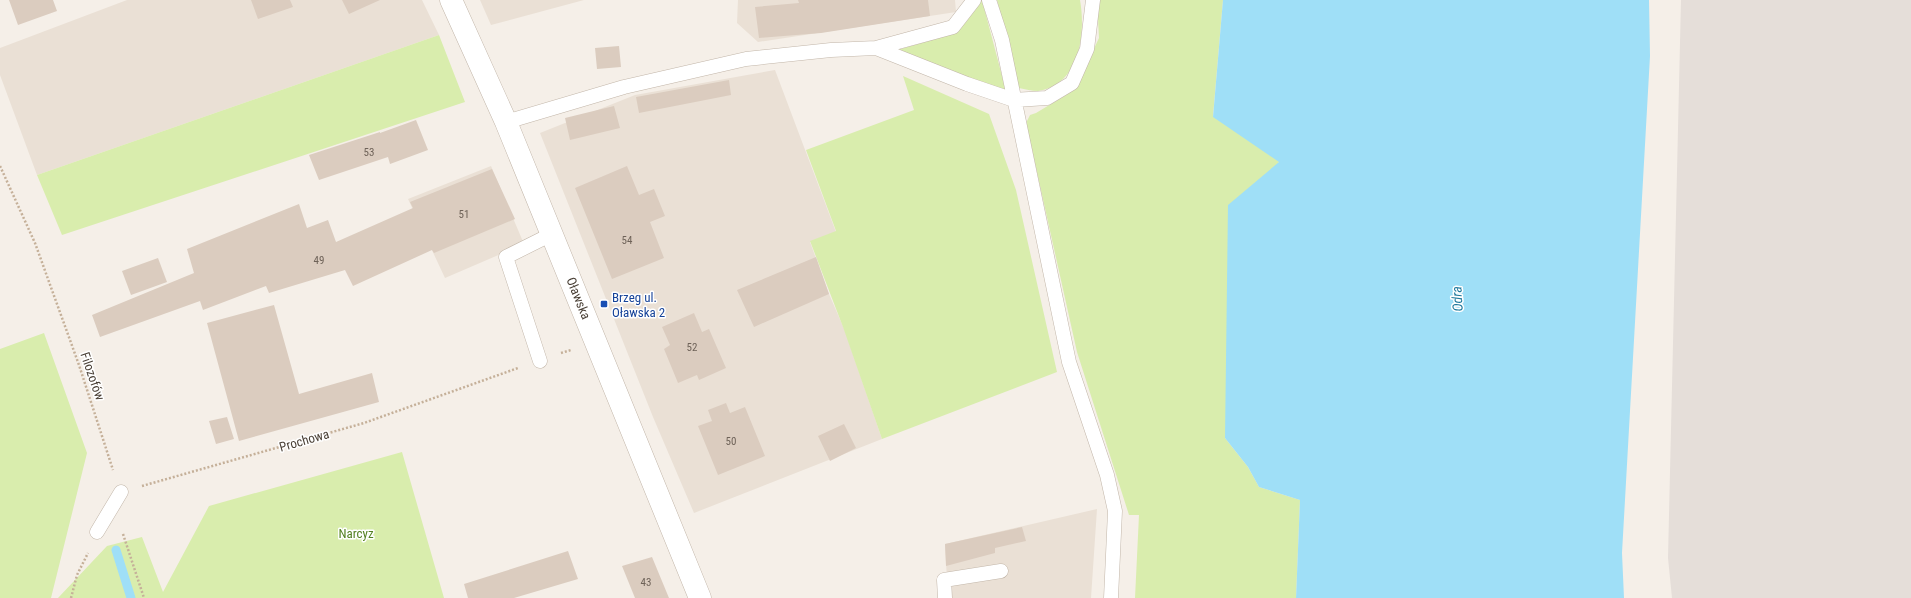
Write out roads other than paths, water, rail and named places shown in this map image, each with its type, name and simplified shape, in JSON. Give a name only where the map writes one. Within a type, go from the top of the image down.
[{"type":"street","name":"Oławska","points":[[451,0],[506,122],[700,598]]},
{"type":"lane","points":[[506,122],[624,87],[746,60],[832,50],[876,48],[953,27],[974,0]]},
{"type":"lane","points":[[989,0],[1002,40],[1069,362],[1107,475],[1114,511],[1111,598]]},
{"type":"lane","points":[[876,48],[967,84],[1014,100],[1047,98],[1072,83],[1087,49],[1093,0]]},
{"type":"lane","points":[[540,361],[506,257],[552,234]]},
{"type":"lane","points":[[98,532],[120,492]]},
{"type":"lane","points":[[945,598],[944,580],[1001,570]]},
{"type":"water","name":"Odra","points":[[1223,0],[1649,0],[1650,56],[1622,553],[1624,598],[1296,598],[1300,500],[1259,487],[1248,467],[1225,438],[1228,205],[1279,162],[1213,117]]},
{"type":"waterway","points":[[116,550],[131,598]]},
{"type":"place","name":"Brzeg ul. Oławska 2","points":[[604,304]]},
{"type":"park label","name":"Narcyz","points":[[356,533]]}]
